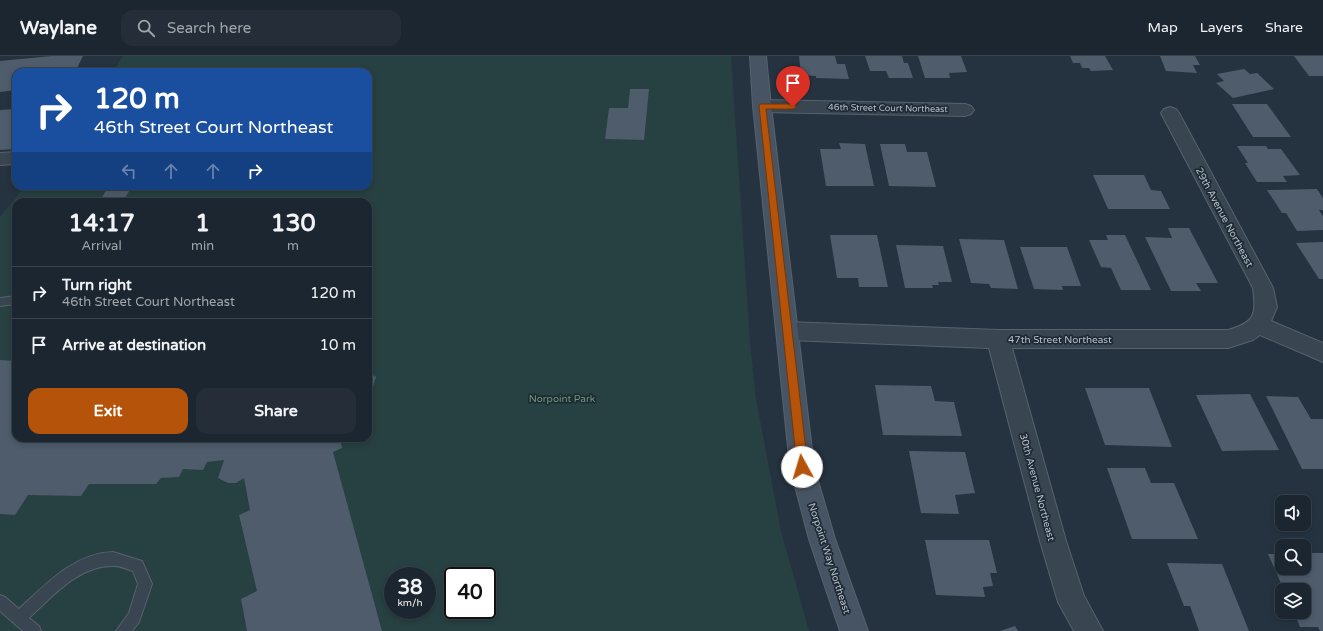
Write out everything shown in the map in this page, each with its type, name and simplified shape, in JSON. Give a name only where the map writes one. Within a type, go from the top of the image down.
[{"type":"street","name":"Norpoint Way Northeast","points":[[758,56],[762,106],[802,467],[822,539],[854,631]]},
{"type":"street","name":"46th Street Court Northeast","points":[[762,106],[965,110]]},
{"type":"street","name":"29th Avenue Northeast","points":[[1170,113],[1262,288],[1266,307],[1259,325]]},
{"type":"street","points":[[0,159],[12,158]]},
{"type":"street","name":"47th Street Northeast","points":[[788,331],[998,339],[1228,339],[1245,334],[1259,325]]},
{"type":"street","points":[[1259,325],[1323,353]]},
{"type":"street","name":"30th Avenue Northeast","points":[[998,339],[1053,542],[1072,602],[1089,631]]},
{"type":"lane","points":[[0,302],[12,300]]},
{"type":"lane","points":[[19,618],[62,579],[87,563],[111,558],[137,566],[145,584],[134,617],[123,631]]},
{"type":"lane","points":[[0,602],[34,631]]},
{"type":"green space","name":"Norpoint Park","points":[[123,56],[731,56],[750,342],[756,399],[781,531],[809,631],[0,631],[0,217],[12,202],[12,442],[372,442],[372,198],[15,198],[22,190],[372,190],[372,68],[115,68]]},
{"type":"building","points":[[52,56],[83,56],[77,68],[12,68],[12,90],[0,92],[0,61]]},
{"type":"building","points":[[799,56],[835,56],[837,64],[845,64],[849,79],[816,78],[816,76],[801,75]]},
{"type":"building","points":[[865,56],[902,56],[904,63],[908,63],[913,78],[889,78],[886,71],[870,71]]},
{"type":"building","points":[[918,56],[961,56],[967,72],[949,73],[950,78],[925,78]]},
{"type":"building","points":[[1070,56],[1105,56],[1113,70],[1091,71],[1089,68],[1082,68],[1080,63],[1073,63]]},
{"type":"building","points":[[1160,56],[1195,56],[1200,65],[1193,65],[1197,73],[1166,71]]},
{"type":"building","points":[[1294,56],[1323,56],[1323,76],[1309,76]]},
{"type":"building","points":[[1244,69],[1250,74],[1257,73],[1274,89],[1233,98],[1216,83],[1224,81],[1217,74]]},
{"type":"building","points":[[630,89],[649,89],[644,140],[605,139],[609,108],[628,108]]},
{"type":"building","points":[[1232,104],[1267,104],[1291,137],[1253,137]]},
{"type":"building","points":[[12,109],[12,149],[0,150],[0,110]]},
{"type":"building","points":[[839,143],[865,144],[874,186],[826,186],[820,149],[841,149]]},
{"type":"building","points":[[880,144],[905,144],[907,152],[927,152],[936,187],[889,186]]},
{"type":"building","points":[[1237,146],[1266,146],[1268,149],[1281,149],[1300,175],[1283,176],[1287,182],[1257,182],[1245,163],[1248,163]]},
{"type":"building","points":[[1093,175],[1144,175],[1151,190],[1161,191],[1170,209],[1108,209]]},
{"type":"building","points":[[1317,189],[1323,198],[1323,210],[1319,210],[1323,216],[1323,230],[1297,231],[1286,213],[1282,213],[1267,190]]},
{"type":"building","points":[[106,190],[130,190],[125,198],[102,198]]},
{"type":"building","points":[[1168,228],[1189,228],[1218,283],[1196,283],[1201,291],[1171,291],[1145,237],[1172,238]]},
{"type":"building","points":[[830,235],[877,235],[888,287],[859,287],[858,278],[837,278]]},
{"type":"building","points":[[1106,235],[1125,235],[1151,290],[1121,290],[1111,268],[1101,267],[1089,240],[1108,240]]},
{"type":"building","points":[[959,239],[1004,240],[1018,289],[991,288],[989,284],[971,283]]},
{"type":"building","points":[[1323,242],[1323,279],[1319,279],[1296,243]]},
{"type":"building","points":[[896,245],[943,246],[952,282],[938,282],[939,285],[932,285],[933,288],[905,288]]},
{"type":"building","points":[[1020,247],[1067,247],[1081,286],[1062,286],[1063,290],[1034,289]]},
{"type":"building","points":[[0,360],[12,361],[12,442],[341,442],[342,448],[333,452],[382,631],[247,631],[241,599],[257,591],[239,515],[250,510],[244,478],[236,483],[228,483],[218,478],[224,460],[207,462],[203,470],[183,469],[179,477],[161,478],[156,484],[89,484],[81,496],[28,495],[15,515],[0,514]]},
{"type":"building","points":[[372,374],[376,377],[372,390]]},
{"type":"building","points":[[875,385],[931,386],[935,401],[954,402],[962,436],[883,435]]},
{"type":"building","points":[[1085,388],[1149,388],[1172,447],[1105,445]]},
{"type":"building","points":[[1250,394],[1279,450],[1222,451],[1196,395]]},
{"type":"building","points":[[1266,396],[1298,397],[1311,419],[1323,419],[1323,469],[1302,469]]},
{"type":"building","points":[[909,451],[965,452],[975,493],[955,495],[959,514],[921,513]]},
{"type":"building","points":[[1107,468],[1145,468],[1151,483],[1174,483],[1198,539],[1132,539]]},
{"type":"building","points":[[925,540],[989,540],[997,573],[990,573],[993,586],[983,587],[985,597],[936,595]]},
{"type":"building","points":[[1311,553],[1323,553],[1323,631],[1320,631],[1318,627],[1300,627],[1297,619],[1311,619],[1311,583],[1281,583],[1277,575],[1311,575]]},
{"type":"building","points":[[1268,554],[1275,554],[1275,570]]},
{"type":"building","points":[[1167,563],[1222,564],[1249,631],[1199,631],[1190,606],[1184,606]]},
{"type":"building","points":[[1015,626],[1018,631],[1000,631]]},
{"type":"route","points":[[793,107],[762,106],[802,467]]}]
